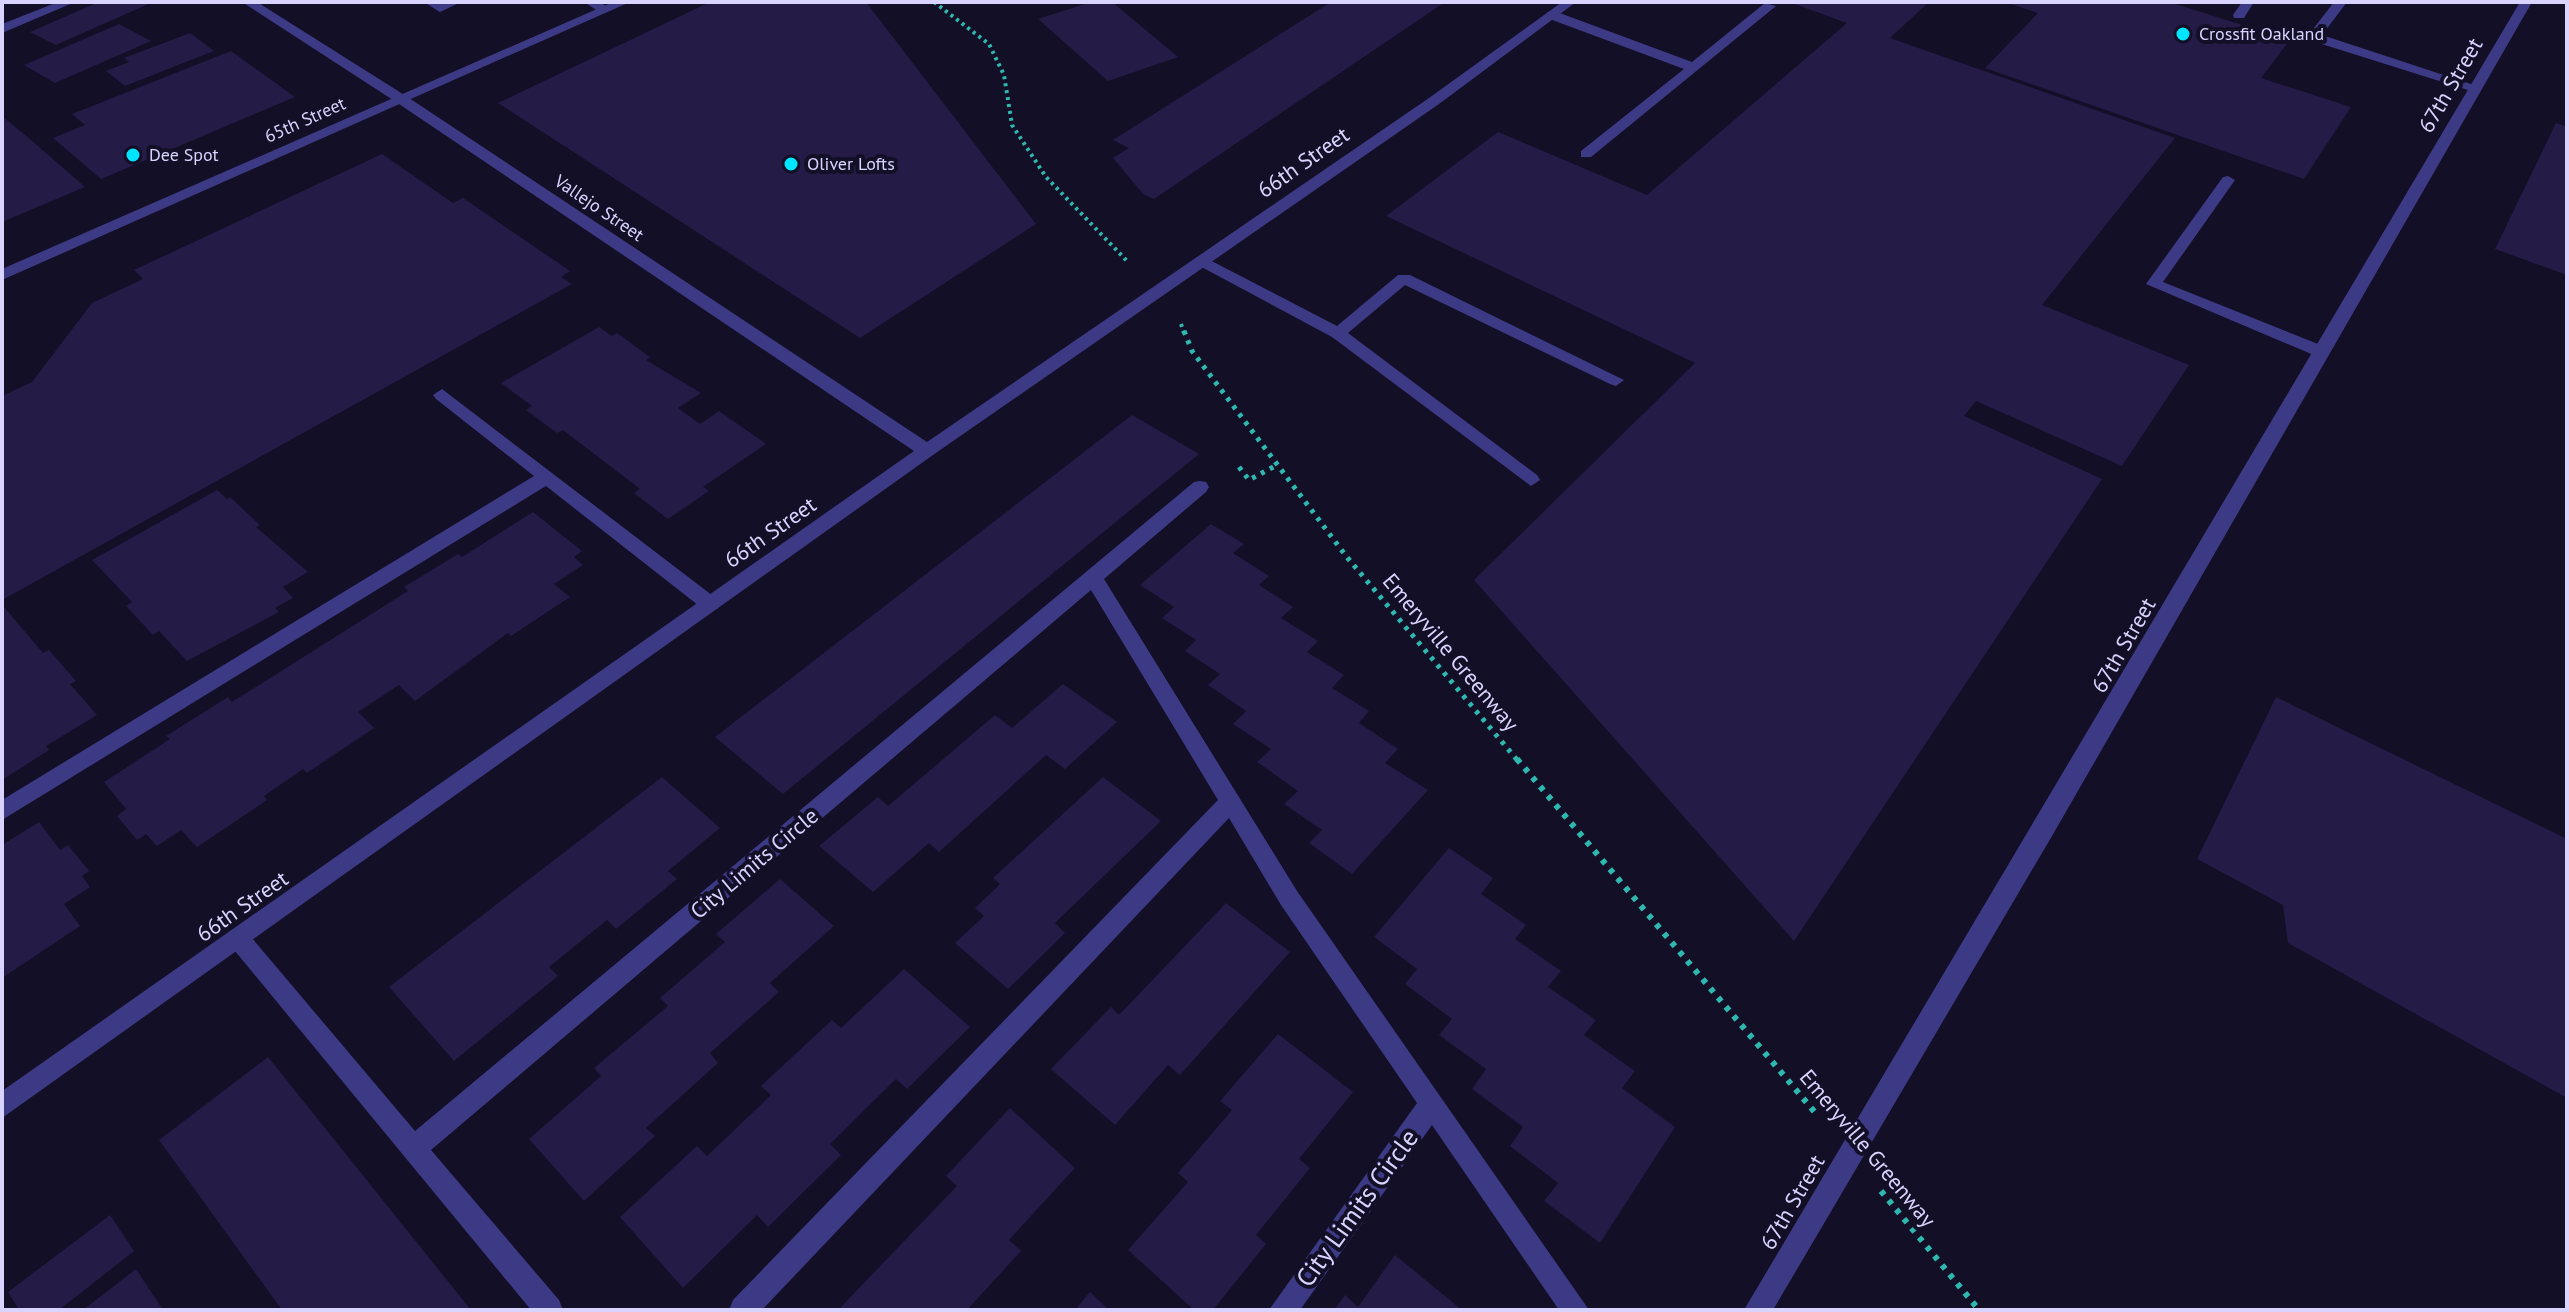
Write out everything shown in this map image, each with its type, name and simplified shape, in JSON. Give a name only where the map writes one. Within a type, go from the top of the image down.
[{"type":"street","points":[[3,28],[69,2]]},
{"type":"street","name":"Vallejo Street","points":[[248,2],[401,99],[927,451]]},
{"type":"street","points":[[430,2],[440,8],[455,2]]},
{"type":"street","points":[[590,2],[606,10]]},
{"type":"street","name":"65th Street","points":[[2,275],[624,2]]},
{"type":"street","name":"66th Street","points":[[2,1106],[927,451],[1570,2]]},
{"type":"street","points":[[2239,15],[2248,2]]},
{"type":"street","points":[[2341,2],[2314,37],[2476,88]]},
{"type":"street","name":"67th Street","points":[[1758,1310],[2049,820],[2526,2]]},
{"type":"street","points":[[1586,154],[1770,6]]},
{"type":"street","points":[[1552,15],[1692,67]]},
{"type":"street","points":[[2228,180],[2154,284],[2322,352]]},
{"type":"street","points":[[1202,261],[1338,333],[1531,480]]},
{"type":"street","points":[[1338,333],[1404,278],[1616,380]]},
{"type":"street","points":[[442,395],[710,604]]},
{"type":"street","points":[[2,811],[547,477]]},
{"type":"street","name":"City Limits Circle","points":[[414,1148],[1200,487]]},
{"type":"street","name":"City Limits Circle","points":[[1093,577],[1289,898],[1575,1310]]},
{"type":"street","points":[[743,1310],[1230,802]]},
{"type":"street","points":[[238,938],[549,1310]]},
{"type":"street","name":"City Limits Circle","points":[[1283,1310],[1431,1105]]},
{"type":"path","name":"Emeryville Greenway","points":[[934,2],[989,44],[1004,75],[1012,125],[1046,177],[1156,293],[1184,328],[1192,351],[1346,556],[1979,1310]]},
{"type":"path","points":[[1249,480],[1277,465]]},
{"type":"building","points":[[99,2],[153,2],[56,45],[30,32]]},
{"type":"building","name":"Oliver Lofts","points":[[710,2],[866,2],[1036,224],[860,338],[498,103]]},
{"type":"building","points":[[1091,2],[1112,2],[1178,57],[1108,81],[1038,19]]},
{"type":"building","points":[[1331,2],[1445,2],[1154,199],[1143,194],[1113,158],[1129,148],[1113,140]]},
{"type":"building","points":[[1789,2],[1929,2],[1890,38],[2175,138],[2042,305],[2189,365],[2122,466],[1976,401],[1964,416],[2102,479],[1794,941],[1474,580],[1695,363],[1386,216],[1498,132],[1647,195],[1847,23]]},
{"type":"building","points":[[2005,2],[2169,2],[2290,40],[2261,78],[2351,107],[2304,179],[1985,68],[2038,13]]},
{"type":"building","points":[[119,24],[151,41],[55,83],[24,65]]},
{"type":"building","points":[[190,33],[214,51],[125,86],[106,71],[129,62],[124,58]]},
{"type":"building","points":[[231,51],[295,97],[101,179],[53,138],[85,125],[72,114]]},
{"type":"building","points":[[2,116],[31,140],[85,187],[2,222]]},
{"type":"building","points":[[2556,123],[2567,127],[2567,275],[2495,249]]},
{"type":"building","points":[[382,154],[453,203],[463,198],[570,271],[561,277],[572,284],[2,600],[2,396],[32,382],[92,303],[143,279],[134,270]]},
{"type":"building","points":[[599,327],[612,336],[617,333],[650,357],[646,360],[701,393],[678,408],[700,424],[719,411],[766,444],[703,487],[709,491],[668,519],[634,493],[640,489],[563,430],[557,433],[526,410],[532,406],[501,383]]},
{"type":"building","points":[[1132,415],[1199,454],[783,794],[715,737]]},
{"type":"building","points":[[217,490],[227,499],[230,497],[260,525],[256,527],[308,572],[283,587],[293,598],[275,608],[279,612],[187,661],[159,631],[153,635],[126,606],[132,602],[92,560]]},
{"type":"building","points":[[533,512],[582,551],[574,557],[583,565],[554,584],[570,597],[511,636],[508,633],[415,701],[399,685],[358,712],[374,728],[307,773],[303,769],[264,796],[267,800],[197,847],[181,830],[157,846],[146,834],[137,840],[117,816],[126,809],[104,782],[170,739],[166,736],[228,697],[232,702],[408,591],[404,587],[458,554],[462,557]]},
{"type":"building","points":[[1211,524],[1244,544],[1233,553],[1269,576],[1259,585],[1293,607],[1281,618],[1318,641],[1307,652],[1344,675],[1332,688],[1369,711],[1359,723],[1398,749],[1385,763],[1428,790],[1352,874],[1309,843],[1322,830],[1284,804],[1298,791],[1257,762],[1271,749],[1233,724],[1246,711],[1208,685],[1220,674],[1185,651],[1196,640],[1162,618],[1174,607],[1140,585]]},
{"type":"building","points":[[4,607],[43,653],[49,650],[76,681],[70,684],[97,715],[46,746],[49,750],[2,780]]},
{"type":"building","points":[[1063,684],[1117,722],[1065,769],[1046,755],[939,852],[929,843],[873,892],[819,846],[878,797],[888,806],[995,715],[1012,728]]},
{"type":"building","points":[[2276,697],[2567,839],[2567,1098],[2288,943],[2283,905],[2197,859]]},
{"type":"building","points":[[662,777],[720,828],[668,871],[677,879],[616,929],[607,920],[549,967],[558,976],[454,1061],[389,987]]},
{"type":"building","points":[[1103,777],[1161,821],[1055,923],[1065,933],[1008,989],[955,943],[984,916],[975,908],[1000,884],[993,878]]},
{"type":"building","points":[[39,822],[60,850],[68,845],[89,871],[82,876],[90,887],[64,904],[80,926],[2,978],[2,845]]},
{"type":"building","points":[[1449,848],[1493,878],[1481,894],[1526,925],[1515,939],[1561,971],[1548,987],[1596,1020],[1584,1035],[1635,1071],[1622,1088],[1675,1127],[1600,1243],[1544,1201],[1558,1183],[1510,1146],[1523,1127],[1472,1089],[1486,1069],[1439,1035],[1452,1019],[1405,984],[1417,969],[1374,937]]},
{"type":"building","points":[[780,879],[834,926],[770,983],[779,992],[710,1053],[718,1063],[646,1128],[655,1136],[584,1201],[529,1139],[601,1076],[594,1068],[668,1006],[660,998],[725,942],[716,934]]},
{"type":"building","points":[[1226,903],[1290,952],[1180,1075],[1168,1065],[1115,1125],[1051,1069],[1111,1007],[1119,1015]]},
{"type":"building","points":[[904,969],[970,1027],[907,1089],[896,1079],[830,1144],[841,1155],[768,1227],[757,1215],[683,1288],[620,1217],[697,1146],[707,1156],[771,1095],[761,1086],[832,1020],[841,1028]]},
{"type":"building","points":[[1278,1034],[1353,1092],[1299,1159],[1310,1168],[1256,1235],[1266,1244],[1213,1310],[1194,1310],[1128,1250],[1188,1182],[1178,1173],[1232,1110],[1220,1101]]},
{"type":"building","points":[[268,1057],[471,1310],[282,1310],[159,1140]]},
{"type":"building","points":[[1010,1108],[1075,1168],[1009,1240],[1021,1251],[967,1310],[838,1310],[957,1186],[946,1176]]},
{"type":"building","points":[[110,1215],[134,1251],[59,1310],[19,1310],[8,1292]]},
{"type":"building","points":[[1395,1255],[1462,1310],[1334,1310],[1345,1295],[1358,1307]]},
{"type":"building","points":[[136,1269],[163,1310],[83,1310]]},
{"type":"building","points":[[1090,1292],[1109,1310],[1075,1310]]},
{"type":"place","name":"Crossfit Oakland","points":[[2183,34]]},
{"type":"place","name":"Dee Spot","points":[[133,155]]},
{"type":"place","name":"Oliver Lofts","points":[[791,164]]}]
